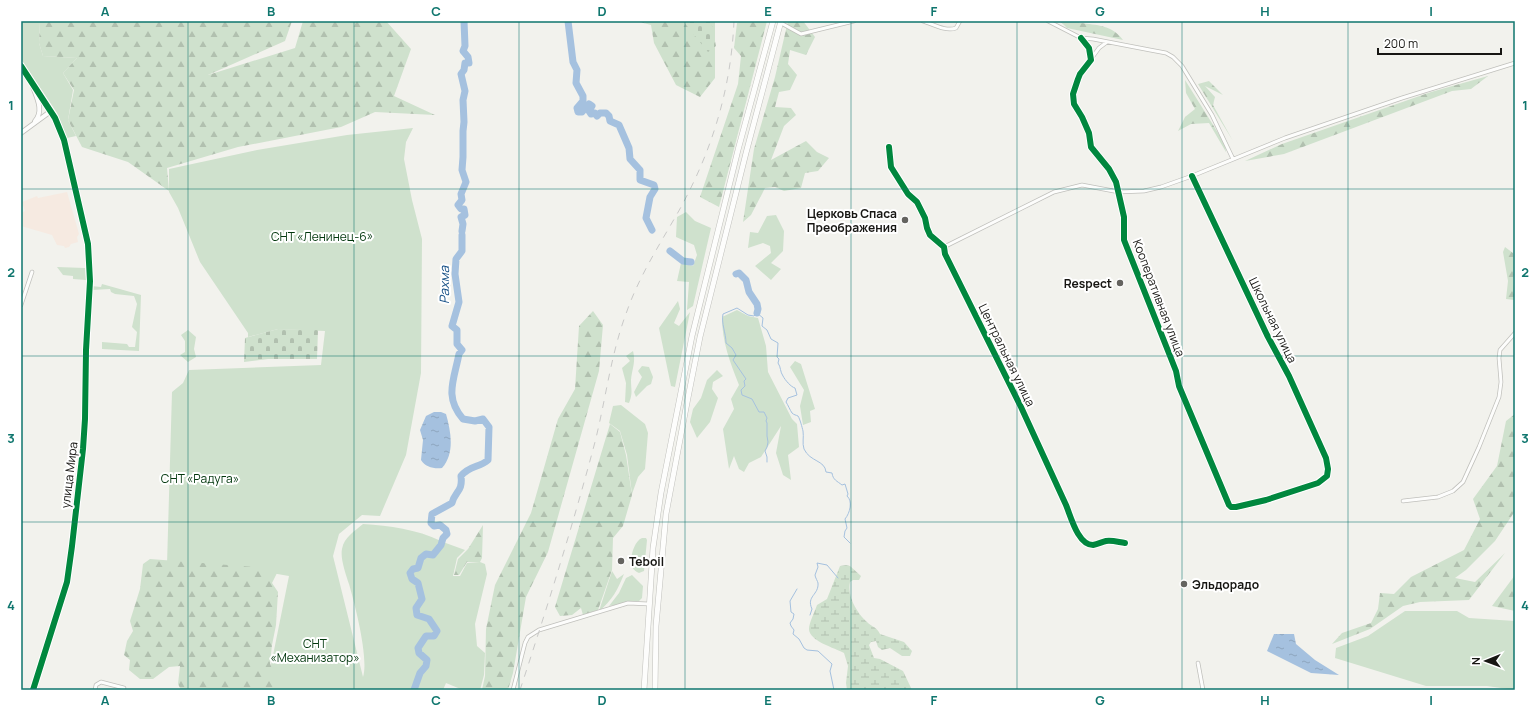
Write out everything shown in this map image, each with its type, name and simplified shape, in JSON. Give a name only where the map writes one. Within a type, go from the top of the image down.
[{"type":"main road","points":[[644,690],[653,548],[661,493],[692,336],[736,157],[773,21]]},
{"type":"main road","points":[[655,690],[656,626],[666,514],[700,337],[740,176],[781,22]]},
{"type":"street","points":[[781,22],[801,34],[854,21]]},
{"type":"street","points":[[923,21],[953,29],[956,28],[960,21]]},
{"type":"street","points":[[1048,21],[1081,38],[1161,52],[1178,60],[1212,115],[1233,159]]},
{"type":"street","points":[[1081,38],[1089,48],[1091,60]]},
{"type":"street","name":"Кооперативная улица","points":[[1107,42],[1098,48],[1080,74],[1073,94],[1074,104],[1082,117],[1088,132],[1091,147],[1109,169],[1119,192],[1124,217],[1124,240],[1176,370],[1179,386],[1229,505]]},
{"type":"street","points":[[944,247],[1041,198],[1065,188],[1082,185],[1119,192],[1144,191],[1192,176],[1285,138],[1402,98],[1515,63]]},
{"type":"street","points":[[21,66],[51,112],[21,133]]},
{"type":"street","points":[[30,79],[40,107],[38,118],[30,128]]},
{"type":"street","name":"улица Мира","points":[[33,690],[67,582],[84,449],[86,350],[90,281],[88,244],[66,148],[59,128],[51,112]]},
{"type":"street","name":"Центральная улица","points":[[889,147],[891,153],[891,167],[908,194],[917,202],[925,218],[930,236],[944,247],[945,254],[1021,407],[1082,540],[1092,545],[1112,541],[1125,543]]},
{"type":"street","name":"Школьная улица","points":[[1192,176],[1267,335],[1289,376],[1326,458],[1328,469],[1327,476],[1318,483],[1266,500],[1236,507],[1229,505]]},
{"type":"street","points":[[21,305],[22,298],[32,272]]},
{"type":"street","points":[[1403,501],[1438,497],[1453,491],[1460,486],[1465,478],[1490,419],[1500,390],[1501,382],[1499,353],[1502,346],[1515,333]]},
{"type":"street","points":[[513,690],[525,643],[528,637],[539,630],[628,603],[649,604]]},
{"type":"street","points":[[1198,663],[1203,690]]},
{"type":"street","points":[[94,690],[96,685],[101,682],[124,688]]},
{"type":"shaded area","points":[[67,192],[79,234],[77,237],[78,242],[65,248],[64,246],[57,245],[52,235],[21,226],[21,213],[25,211],[22,202],[37,196],[38,198]]},
{"type":"green space","points":[[21,21],[40,22],[39,43],[43,56],[77,58],[63,73],[73,90],[68,120],[76,136],[67,138],[57,113],[21,59]]},
{"type":"green space","points":[[23,21],[292,21],[285,41],[208,75],[295,48],[303,21],[386,21],[411,49],[394,96],[435,115],[375,112],[341,127],[238,147],[167,168],[169,191],[128,162],[82,147],[68,120],[74,90],[63,73],[77,58],[43,56],[39,43],[40,22]]},
{"type":"green space","points":[[636,21],[715,21],[715,78],[700,97],[676,85],[654,43],[651,25]]},
{"type":"green space","points":[[683,21],[711,21],[716,46],[708,52]]},
{"type":"green space","points":[[742,21],[767,21],[719,207],[700,197],[738,84],[741,56],[734,48],[737,23]]},
{"type":"green space","points":[[788,21],[803,21],[815,37],[806,55],[790,50],[788,64],[797,75],[790,90],[779,92],[775,107],[791,108],[796,115],[784,126],[771,160],[806,141],[817,152],[829,158],[818,171],[805,173],[801,188],[784,191],[775,187],[765,188],[751,215],[743,222],[754,149],[775,77]]},
{"type":"green space","points":[[1060,21],[1078,21],[1080,23],[1104,27],[1114,31],[1123,40],[1067,28]]},
{"type":"green space","points":[[1488,76],[1471,89],[1452,91],[1284,154],[1245,161],[1282,144],[1431,92]]},
{"type":"green space","points":[[1185,80],[1225,144],[1226,152],[1209,123],[1191,124],[1178,131],[1185,117],[1195,109],[1186,93]]},
{"type":"green space","points":[[1209,81],[1223,95],[1205,86],[1215,97],[1213,105],[1233,141],[1198,84]]},
{"type":"green space","name":"СНТ «Ленинец-6»","points":[[413,128],[406,142],[404,159],[422,239],[421,373],[406,455],[380,516],[362,515],[339,534],[333,556],[363,677],[363,645],[355,605],[342,557],[342,549],[347,538],[363,524],[403,529],[441,541],[432,554],[425,553],[420,557],[417,567],[413,568],[409,572],[410,581],[416,584],[420,600],[415,606],[416,616],[428,620],[435,631],[433,634],[426,635],[417,647],[418,654],[425,660],[425,666],[419,672],[413,690],[266,690],[289,576],[260,571],[167,565],[172,392],[183,383],[189,370],[321,365],[325,331],[278,329],[248,337],[248,333],[200,262],[178,208],[169,192],[169,169],[257,150],[347,135]]},
{"type":"green space","points":[[686,212],[695,221],[711,228],[693,306],[687,310],[689,282],[677,281],[681,263],[693,266],[697,255],[694,245],[676,237],[677,217]]},
{"type":"green space","points":[[776,215],[784,231],[783,251],[771,263],[781,269],[771,280],[755,266],[771,253],[770,246],[763,243],[748,248],[750,232],[758,233],[767,216]]},
{"type":"green space","points":[[1505,247],[1513,253],[1514,300],[1506,299],[1508,281],[1503,252]]},
{"type":"green space","points":[[57,267],[85,268],[86,280],[73,279],[73,276],[63,275]]},
{"type":"green space","points":[[102,284],[141,295],[139,351],[102,349],[102,342],[127,344],[129,347],[135,347],[137,332],[132,327],[137,304],[134,296],[115,294],[111,292],[110,289],[92,290],[91,286],[101,287]]},
{"type":"green space","points":[[678,301],[680,309],[674,323],[679,326],[690,312],[675,387],[671,386],[659,328]]},
{"type":"green space","points":[[737,310],[748,316],[758,318],[766,346],[768,372],[792,419],[797,424],[799,447],[788,455],[791,480],[783,475],[776,453],[781,426],[761,457],[749,463],[744,472],[739,469],[734,456],[729,469],[723,429],[734,409],[731,399],[739,385],[723,335],[722,317]]},
{"type":"green space","points":[[593,311],[603,325],[599,371],[548,552],[526,597],[513,673],[508,690],[482,690],[485,676],[486,629],[495,585],[531,513],[558,419],[575,389],[579,326]]},
{"type":"green space","points":[[278,329],[318,330],[317,359],[268,359],[244,362],[245,338]]},
{"type":"green space","points":[[188,330],[196,337],[194,349],[196,357],[188,362],[180,355],[185,352],[185,341],[181,335]]},
{"type":"green space","points":[[633,351],[634,362],[629,403],[625,402],[626,383],[622,368],[630,361],[626,356]]},
{"type":"green space","points":[[795,361],[801,364],[815,409],[810,411],[811,422],[803,425],[800,406],[804,390],[790,367]]},
{"type":"green space","points":[[642,366],[649,367],[653,377],[651,384],[636,397],[634,392],[642,377],[638,371]]},
{"type":"green space","points":[[717,370],[723,376],[713,382],[712,389],[718,398],[710,422],[697,438],[690,422],[693,409],[701,398],[707,380]]},
{"type":"green space","points":[[621,405],[645,424],[648,433],[645,469],[638,477],[632,494],[627,455],[620,431],[609,423],[613,406]]},
{"type":"green space","points":[[1515,414],[1515,511],[1495,541],[1466,570],[1455,578],[1475,582],[1505,553],[1469,600],[1420,602],[1403,606],[1370,629],[1332,644],[1342,633],[1371,623],[1378,609],[1380,593],[1394,594],[1411,577],[1464,550],[1480,519],[1473,499],[1497,466],[1506,421]]},
{"type":"green space","points":[[610,424],[620,432],[626,455],[632,495],[623,526],[613,538],[612,570],[598,610],[583,615],[581,608],[572,615],[560,616],[555,607]]},
{"type":"green space","points":[[483,525],[482,558],[480,562],[467,562],[459,575],[454,575],[458,559],[468,549]]},
{"type":"green space","points":[[642,538],[646,538],[647,540],[644,571],[639,573],[632,567],[631,560],[635,546]]},
{"type":"green space","points":[[443,542],[465,550],[457,558],[453,576],[460,576],[467,563],[480,562],[485,564],[487,574],[475,624],[477,646],[485,653],[484,675],[480,690],[463,690],[446,683],[443,690],[415,690],[421,673],[427,667],[428,659],[421,653],[420,648],[427,637],[435,637],[438,630],[430,618],[418,614],[417,608],[421,602],[422,592],[418,582],[413,579],[412,573],[414,570],[419,569],[426,555],[434,556],[442,547]]},
{"type":"green space","points":[[150,559],[254,567],[278,571],[272,583],[278,592],[276,625],[270,663],[275,679],[274,690],[181,690],[178,684],[180,666],[169,667],[153,679],[140,679],[129,670],[130,660],[124,655],[127,641],[133,631],[130,621],[140,589],[143,564]]},
{"type":"green space","points":[[840,566],[850,566],[861,576],[859,580],[853,580],[850,582],[849,587],[851,598],[860,614],[880,634],[904,642],[912,651],[910,656],[902,656],[890,648],[882,650],[878,647],[876,641],[871,642],[869,645],[874,658],[880,659],[903,671],[912,690],[847,690],[846,683],[848,666],[844,653],[823,644],[810,633],[810,624],[817,605],[827,599]]},
{"type":"green space","points":[[612,571],[617,579],[624,574],[608,603],[599,611]]},
{"type":"green space","points":[[632,575],[643,586],[642,598],[639,601],[609,606],[619,593],[626,578]]},
{"type":"green space","points":[[1515,575],[1515,611],[1492,606]]},
{"type":"green space","points":[[1405,611],[1457,611],[1469,618],[1515,621],[1515,690],[1487,686],[1426,686],[1335,658],[1336,648],[1368,636]]},
{"type":"water","points":[[434,412],[446,414],[451,442],[449,456],[442,468],[430,467],[421,460],[423,440],[420,430],[426,416]]},
{"type":"water","points":[[1274,634],[1294,634],[1296,644],[1315,660],[1339,675],[1311,673],[1267,651]]},
{"type":"waterway","name":"Рахма","points":[[462,231],[463,224],[461,217],[465,215],[464,209],[461,209],[458,205],[462,200],[461,194],[466,182],[462,170],[464,122],[463,100],[465,91],[461,74],[464,70],[465,63],[469,63],[468,57],[463,51],[465,46],[464,21]]},
{"type":"waterway","points":[[568,21],[573,62],[577,70],[576,83],[583,96],[583,101],[577,108],[578,112],[582,112],[589,104],[592,106],[589,111],[591,114],[595,113],[597,116],[600,113],[606,113],[609,116],[610,121],[619,125],[629,148],[630,159],[640,170],[640,180],[654,185],[655,189],[650,197],[646,218],[652,230]]},
{"type":"waterway","name":"Рахма","points":[[414,690],[420,673],[426,666],[427,660],[419,653],[418,648],[426,636],[434,636],[437,631],[429,619],[417,615],[416,608],[422,599],[418,583],[412,579],[410,573],[413,569],[418,568],[421,558],[426,554],[433,555],[447,534],[446,530],[440,525],[434,526],[431,523],[432,514],[452,503],[460,488],[461,476],[464,472],[485,463],[488,460],[489,427],[483,419],[475,421],[463,419],[457,411],[452,396],[453,380],[459,354],[462,350],[457,344],[457,330],[452,326],[459,302],[455,274],[456,259],[462,251],[462,235]]},
{"type":"waterway","points":[[670,251],[683,261],[691,262]]},
{"type":"waterway","points":[[736,274],[739,273],[746,280],[749,292],[757,304],[757,313]]},
{"type":"waterway","points":[[767,462],[765,451],[768,442],[767,418],[764,412],[759,412],[752,399],[742,395],[741,390],[745,386],[744,381],[746,379],[733,360],[736,355],[732,348],[726,343],[723,314],[737,308],[748,315],[754,316],[757,313],[763,318],[762,326],[767,330],[771,339],[778,343],[777,357],[779,359],[778,363],[781,373],[788,383],[795,388],[797,395],[788,398],[786,402],[792,413],[798,416],[803,431],[804,449],[810,456],[823,465],[826,472],[832,473],[833,477],[842,485],[845,484],[850,504],[848,514],[845,519],[847,528],[844,537],[850,543]]},
{"type":"waterway","points":[[810,615],[812,609],[811,601],[818,587],[815,575],[818,567],[817,563],[827,565],[838,578]]},
{"type":"waterway","points":[[797,589],[790,601],[791,612],[794,614],[790,623],[794,630],[793,634],[799,639],[804,648],[807,650],[818,651],[832,664],[830,671],[834,690]]},
{"type":"railway","points":[[520,690],[587,473],[621,327],[638,284],[681,207],[711,140],[729,70],[734,21]]},
{"type":"cycle path","points":[[1081,38],[1089,48],[1091,60],[1078,79],[1073,94],[1074,104],[1089,133],[1091,147],[1109,169],[1116,182],[1124,217],[1124,240],[1176,371],[1179,386],[1229,505],[1231,507],[1236,507],[1266,500],[1318,483],[1327,476],[1328,469],[1326,458],[1289,376],[1267,335],[1192,176]]},
{"type":"cycle path","points":[[21,66],[55,118],[64,140],[88,244],[90,281],[83,449],[67,582],[33,690]]},
{"type":"cycle path","points":[[889,147],[891,167],[908,194],[917,202],[925,218],[930,235],[944,247],[945,254],[1021,407],[1079,536],[1088,544],[1093,545],[1106,541],[1125,543]]},
{"type":"place","name":"Церковь Спаса Преображения","points":[[905,220]]},
{"type":"place","name":"Respect","points":[[1120,283]]},
{"type":"place","name":"Teboil","points":[[621,561]]},
{"type":"place","name":"Эльдорадо","points":[[1184,584]]},
{"type":"park label","name":"СНТ «Радуга»","points":[[200,478]]},
{"type":"park label","name":"СНТ «Механизатор»","points":[[315,650]]}]
